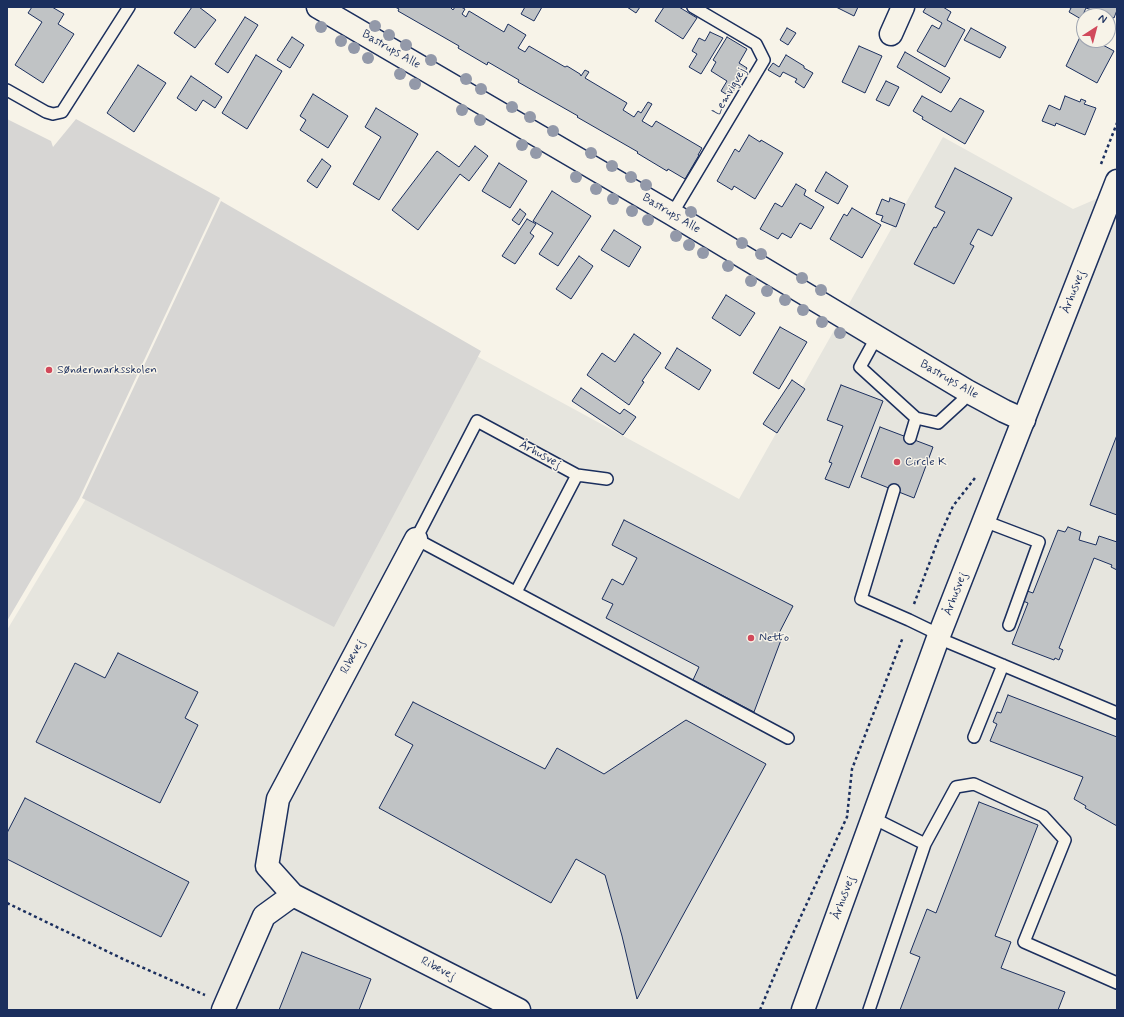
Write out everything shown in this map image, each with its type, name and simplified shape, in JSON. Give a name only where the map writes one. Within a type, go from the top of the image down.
[{"type":"street","name":"Bastrups Alle","points":[[318,7],[672,214],[876,338],[967,391],[1024,420]]},
{"type":"street","points":[[891,34],[903,7]]},
{"type":"street","name":"Århusvej","points":[[803,1010],[939,637],[1117,181]]},
{"type":"street","name":"Ribevej","points":[[416,539],[278,799],[267,866],[292,896],[519,1010]]},
{"type":"street","points":[[225,1007],[264,916],[292,896]]},
{"type":"lane","points":[[7,90],[46,112],[54,114],[62,112],[129,7]]},
{"type":"lane","name":"Lemvigvej","points":[[672,214],[764,60],[756,44],[693,7]]},
{"type":"lane","points":[[876,338],[860,367],[916,418],[938,423],[962,402],[967,391]]},
{"type":"lane","points":[[910,438],[916,418]]},
{"type":"lane","name":"Århusvej","points":[[477,421],[577,475],[607,479]]},
{"type":"lane","name":"Ribevej","points":[[416,539],[477,421]]},
{"type":"lane","points":[[516,592],[577,475]]},
{"type":"lane","points":[[894,490],[861,599],[909,620],[939,637],[1004,666],[1117,713]]},
{"type":"lane","points":[[984,522],[1039,542],[1009,625]]},
{"type":"lane","points":[[416,539],[788,738]]},
{"type":"lane","points":[[974,737],[1004,666]]},
{"type":"lane","points":[[869,1010],[925,844],[956,786],[974,784],[1043,816],[1065,840],[1024,942],[1117,983]]},
{"type":"lane","points":[[873,818],[925,844]]},
{"type":"path","points":[[1100,165],[1117,123]]},
{"type":"path","points":[[760,1010],[782,957],[847,817],[852,769],[875,713],[924,578],[953,506],[976,476]]},
{"type":"path","points":[[7,903],[225,1007]]},
{"type":"shaded area","points":[[7,119],[51,141],[53,147],[76,119],[220,198],[79,499],[7,621]]},
{"type":"shaded area","points":[[943,137],[1073,209],[1117,190],[1117,1010],[7,1010],[7,630],[247,231],[739,499]]},
{"type":"shaded area","points":[[221,201],[481,351],[334,627],[82,498]]},
{"type":"building","points":[[32,7],[52,7],[64,14],[58,24],[74,34],[43,83],[15,65],[42,22],[28,13]]},
{"type":"building","points":[[192,7],[199,7],[216,20],[195,48],[174,33]]},
{"type":"building","points":[[395,7],[450,7],[453,10],[455,7],[461,7],[465,9],[462,14],[466,17],[469,11],[504,32],[508,24],[526,35],[518,48],[525,52],[529,46],[565,67],[567,66],[581,76],[585,70],[589,72],[585,78],[627,103],[623,110],[634,117],[638,111],[641,113],[648,102],[652,104],[642,121],[652,127],[656,121],[702,148],[699,155],[685,179],[668,169],[667,171],[637,153],[638,152],[577,117],[578,116],[518,82],[519,80],[488,62],[487,65],[458,48],[459,46],[398,11],[399,9]]},
{"type":"building","points":[[525,7],[542,7],[534,21],[521,14]]},
{"type":"building","points":[[627,7],[640,7],[636,13]]},
{"type":"building","points":[[664,7],[679,7],[697,18],[683,39],[655,21]]},
{"type":"building","points":[[836,7],[858,7],[854,16]]},
{"type":"building","points":[[926,7],[943,7],[951,12],[947,20],[965,30],[945,67],[917,51],[932,25],[939,29],[942,23],[923,12]]},
{"type":"building","points":[[1067,7],[1117,7],[1117,10],[1116,13],[1116,8],[1076,8],[1076,16],[1069,12],[1071,8]]},
{"type":"building","points":[[245,17],[258,25],[228,73],[215,64]]},
{"type":"building","points":[[787,28],[796,33],[788,45],[780,40]]},
{"type":"building","points":[[971,28],[1006,47],[1000,58],[964,40]]},
{"type":"building","points":[[710,32],[723,38],[701,74],[689,67],[697,54],[692,51],[699,38],[705,41]]},
{"type":"building","points":[[292,37],[304,45],[290,68],[277,60]]},
{"type":"building","points":[[727,37],[747,49],[739,63],[747,68],[734,91],[733,90],[729,96],[721,91],[727,81],[711,71],[716,62],[713,60]]},
{"type":"building","points":[[1076,45],[1076,48],[1108,48],[1114,51],[1097,83],[1066,66]]},
{"type":"building","points":[[859,46],[882,56],[865,93],[842,82]]},
{"type":"building","points":[[905,52],[950,78],[941,93],[897,67]]},
{"type":"building","points":[[256,55],[282,71],[247,129],[222,113]]},
{"type":"building","points":[[786,55],[813,73],[804,88],[795,82],[797,79],[783,72],[780,77],[768,70],[773,63],[779,67]]},
{"type":"building","points":[[138,65],[166,83],[134,132],[107,113]]},
{"type":"building","points":[[191,76],[222,97],[215,108],[203,100],[196,111],[177,98]]},
{"type":"building","points":[[886,81],[899,87],[889,106],[876,100]]},
{"type":"building","points":[[313,94],[348,116],[328,148],[300,130],[306,120],[300,116]]},
{"type":"building","points":[[922,96],[951,112],[960,98],[984,111],[965,144],[922,119],[923,117],[913,111]]},
{"type":"building","points":[[1065,96],[1080,102],[1081,99],[1086,101],[1084,104],[1096,108],[1085,135],[1056,123],[1055,126],[1042,121],[1049,105],[1060,110]]},
{"type":"building","points":[[376,108],[418,134],[379,200],[353,184],[381,137],[365,127]]},
{"type":"building","points":[[749,135],[783,153],[755,199],[734,186],[732,190],[717,181],[735,149],[739,152]]},
{"type":"building","points":[[475,146],[488,156],[469,181],[460,174],[418,230],[392,210],[437,151],[459,167]]},
{"type":"building","points":[[322,159],[331,166],[317,188],[307,181]]},
{"type":"building","points":[[499,163],[527,181],[510,208],[482,191]]},
{"type":"building","points":[[955,168],[1012,198],[992,236],[978,229],[970,244],[974,246],[954,284],[914,264],[934,227],[936,228],[945,212],[935,207]]},
{"type":"building","points":[[826,172],[848,186],[838,204],[815,191]]},
{"type":"building","points":[[796,184],[806,190],[804,195],[824,207],[811,229],[800,223],[791,238],[782,233],[778,239],[760,229],[775,203],[782,207]]},
{"type":"building","points":[[552,191],[591,216],[558,266],[539,254],[553,233],[533,221]]},
{"type":"building","points":[[890,198],[905,204],[896,227],[881,221],[883,216],[876,214],[882,199],[889,202]]},
{"type":"building","points":[[852,208],[881,225],[862,258],[830,239],[844,214],[847,216]]},
{"type":"building","points":[[520,209],[526,214],[519,225],[512,220]]},
{"type":"building","points":[[527,219],[536,224],[530,233],[534,236],[515,264],[502,256]]},
{"type":"building","points":[[614,230],[641,247],[629,267],[601,250]]},
{"type":"building","points":[[579,256],[593,266],[571,299],[556,289]]},
{"type":"building","points":[[726,295],[755,313],[740,336],[712,318]]},
{"type":"building","points":[[780,327],[807,342],[779,389],[753,373]]},
{"type":"building","points":[[634,334],[661,353],[642,381],[644,382],[629,405],[587,375],[602,353],[615,362]]},
{"type":"building","points":[[677,348],[711,370],[699,390],[665,368]]},
{"type":"building","points":[[792,380],[805,389],[777,433],[763,424]]},
{"type":"building","points":[[841,385],[883,401],[849,488],[825,479],[832,463],[829,462],[843,426],[827,420]]},
{"type":"building","points":[[581,388],[620,414],[624,409],[636,417],[623,435],[572,401]]},
{"type":"building","name":"Circle K","points":[[880,427],[933,447],[914,498],[861,477]]},
{"type":"building","points":[[1117,435],[1117,515],[1090,505]]},
{"type":"building","points":[[624,520],[793,606],[777,637],[781,640],[754,712],[693,680],[699,667],[606,618],[613,604],[602,599],[612,579],[623,585],[637,558],[612,545]]},
{"type":"building","points":[[1068,527],[1081,532],[1079,540],[1096,545],[1099,536],[1117,542],[1117,570],[1111,567],[1112,565],[1094,558],[1059,648],[1063,650],[1059,660],[1055,658],[1054,660],[1012,644],[1028,603],[1023,601],[1027,591],[1033,593],[1058,530],[1065,532]]},
{"type":"building","points":[[118,653],[198,692],[185,718],[198,725],[160,803],[36,742],[75,663],[105,678]]},
{"type":"building","points":[[1008,695],[1117,737],[1117,826],[1085,808],[1086,806],[1074,799],[1083,777],[990,741],[997,724],[993,722],[997,712],[1001,713]]},
{"type":"building","points":[[413,702],[545,769],[557,748],[604,774],[686,720],[766,764],[637,999],[622,936],[605,875],[576,859],[551,903],[379,808],[413,745],[395,735]]},
{"type":"building","points":[[25,798],[189,882],[161,937],[7,859],[7,833]]},
{"type":"building","points":[[979,802],[1038,825],[995,936],[1011,942],[1001,968],[1065,992],[1058,1010],[900,1010],[920,957],[910,953],[927,909],[936,913]]},
{"type":"building","points":[[302,952],[371,979],[359,1010],[279,1010]]},
{"type":"place","name":"Søndermarksskolen","points":[[49,370]]},
{"type":"place","name":"Circle K","points":[[897,462]]},
{"type":"place","name":"Netto","points":[[751,638]]}]
